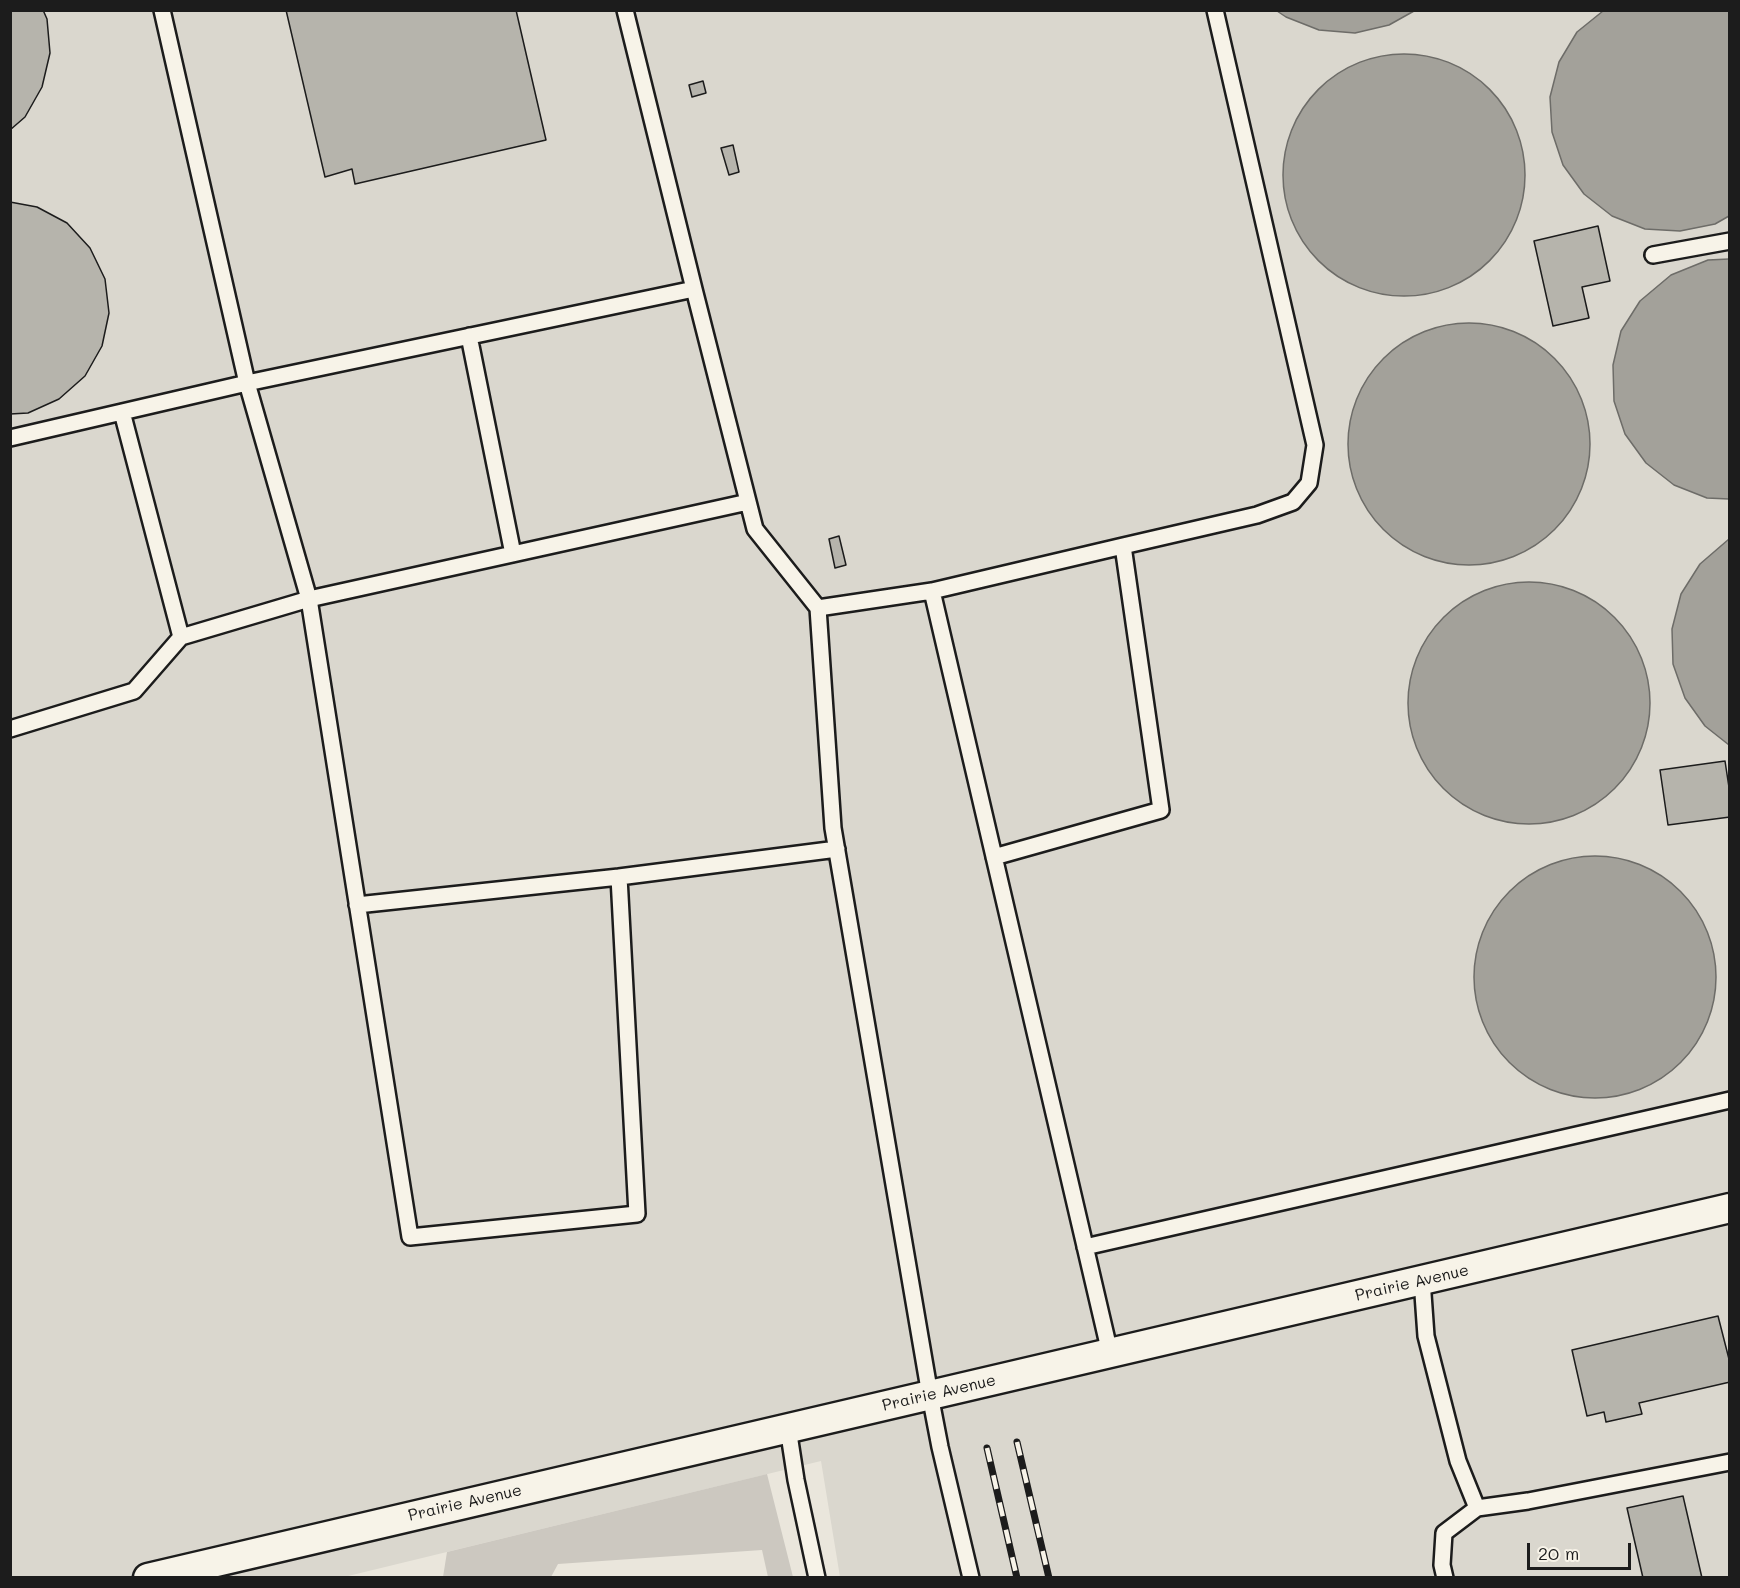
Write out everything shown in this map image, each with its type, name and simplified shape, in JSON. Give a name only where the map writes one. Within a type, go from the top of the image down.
[{"type":"street","name":"Prairie Avenue","points":[[148,1578],[1730,1208]]},
{"type":"lane","points":[[162,10],[248,383],[309,599],[410,1237],[637,1214],[619,877]]},
{"type":"lane","points":[[625,10],[755,529],[818,608],[832,816],[837,849],[930,1395],[971,1578]]},
{"type":"lane","points":[[818,608],[932,591],[1257,515],[1293,502],[1309,483],[1315,445],[1215,10]]},
{"type":"lane","points":[[1653,255],[1730,241]]},
{"type":"lane","points":[[10,438],[248,383],[694,289]]},
{"type":"lane","points":[[469,336],[513,554]]},
{"type":"lane","points":[[122,412],[181,637]]},
{"type":"lane","points":[[10,729],[134,691],[181,637],[309,599],[748,502]]},
{"type":"lane","points":[[994,857],[1161,810],[1123,546]]},
{"type":"lane","points":[[932,591],[1110,1353]]},
{"type":"lane","points":[[357,905],[619,877],[837,849]]},
{"type":"lane","points":[[1085,1247],[1730,1100]]},
{"type":"lane","points":[[1422,1280],[1426,1336],[1458,1461],[1477,1508]]},
{"type":"lane","points":[[788,1428],[796,1480],[817,1578]]},
{"type":"lane","points":[[1445,1578],[1442,1565],[1444,1533],[1477,1508],[1528,1501],[1730,1462]]},
{"type":"shaded area","points":[[11,11],[1729,11],[1729,1577],[840,1577],[821,1461],[344,1577],[11,1578]]},
{"type":"shaded area","points":[[1277,11],[1414,11],[1389,25],[1355,33],[1319,30]]},
{"type":"shaded area","points":[[1603,11],[1729,11],[1729,216],[1715,224],[1680,231],[1645,229],[1612,216],[1584,194],[1563,165],[1552,132],[1550,97],[1559,62],[1577,32]]},
{"type":"shaded area","points":[[1404,54],[1428,56],[1461,68],[1481,82],[1497,98],[1511,118],[1520,140],[1525,175],[1523,199],[1511,232],[1497,252],[1481,268],[1461,282],[1439,291],[1404,296],[1380,294],[1347,282],[1327,268],[1311,252],[1297,232],[1288,210],[1283,175],[1285,151],[1297,118],[1311,98],[1327,82],[1347,68],[1369,59]]},
{"type":"shaded area","points":[[1730,259],[1729,499],[1707,498],[1674,485],[1646,463],[1625,434],[1614,401],[1613,365],[1621,331],[1640,301],[1671,275],[1708,260]]},
{"type":"shaded area","points":[[1469,323],[1493,325],[1526,337],[1546,351],[1562,367],[1576,387],[1585,409],[1590,444],[1588,468],[1576,501],[1562,521],[1546,537],[1526,551],[1504,560],[1469,565],[1445,563],[1412,551],[1392,537],[1376,521],[1362,501],[1353,479],[1348,444],[1350,420],[1362,387],[1376,367],[1392,351],[1412,337],[1434,328]]},
{"type":"shaded area","points":[[1729,539],[1729,745],[1705,726],[1685,698],[1673,664],[1672,629],[1681,594],[1700,564]]},
{"type":"shaded area","points":[[1529,582],[1553,584],[1575,591],[1596,602],[1615,617],[1630,636],[1641,657],[1648,679],[1650,703],[1648,727],[1641,749],[1630,770],[1615,789],[1596,804],[1575,815],[1553,822],[1529,824],[1505,822],[1483,815],[1462,804],[1443,789],[1428,770],[1417,749],[1410,727],[1408,703],[1410,679],[1417,657],[1428,636],[1443,617],[1462,602],[1483,591],[1505,584]]},
{"type":"shaded area","points":[[1595,856],[1619,858],[1652,870],[1672,884],[1688,900],[1702,920],[1711,942],[1716,977],[1714,1001],[1702,1034],[1688,1054],[1672,1070],[1652,1084],[1630,1093],[1595,1098],[1571,1096],[1538,1084],[1518,1070],[1502,1054],[1488,1034],[1479,1012],[1474,977],[1476,953],[1488,920],[1502,900],[1518,884],[1538,870],[1560,861]]},
{"type":"shaded area","points":[[767,1474],[793,1577],[768,1577],[762,1550],[558,1564],[551,1577],[443,1577],[447,1552]]},
{"type":"building","points":[[10,10],[43,10],[47,19],[50,53],[42,87],[25,117],[10,130]]},
{"type":"building","points":[[286,10],[516,10],[546,140],[355,184],[352,169],[325,177]]},
{"type":"building","points":[[703,81],[706,93],[692,97],[689,85]]},
{"type":"building","points":[[733,145],[739,172],[729,175],[721,148]]},
{"type":"building","points":[[10,202],[37,207],[67,223],[90,248],[105,279],[109,313],[102,346],[85,376],[59,399],[28,413],[10,414]]},
{"type":"building","points":[[1598,226],[1610,281],[1582,287],[1589,318],[1553,326],[1534,241]]},
{"type":"building","points":[[839,536],[846,565],[835,568],[829,539]]},
{"type":"building","points":[[1725,761],[1730,794],[1730,817],[1668,825],[1660,770]]},
{"type":"building","points":[[1718,1316],[1730,1363],[1730,1382],[1639,1403],[1642,1414],[1606,1422],[1604,1412],[1587,1416],[1572,1350]]},
{"type":"building","points":[[1683,1496],[1702,1578],[1643,1578],[1627,1508]]},
{"type":"railway","points":[[1017,1442],[1049,1578]]},
{"type":"railway","points":[[987,1448],[1017,1578]]}]
